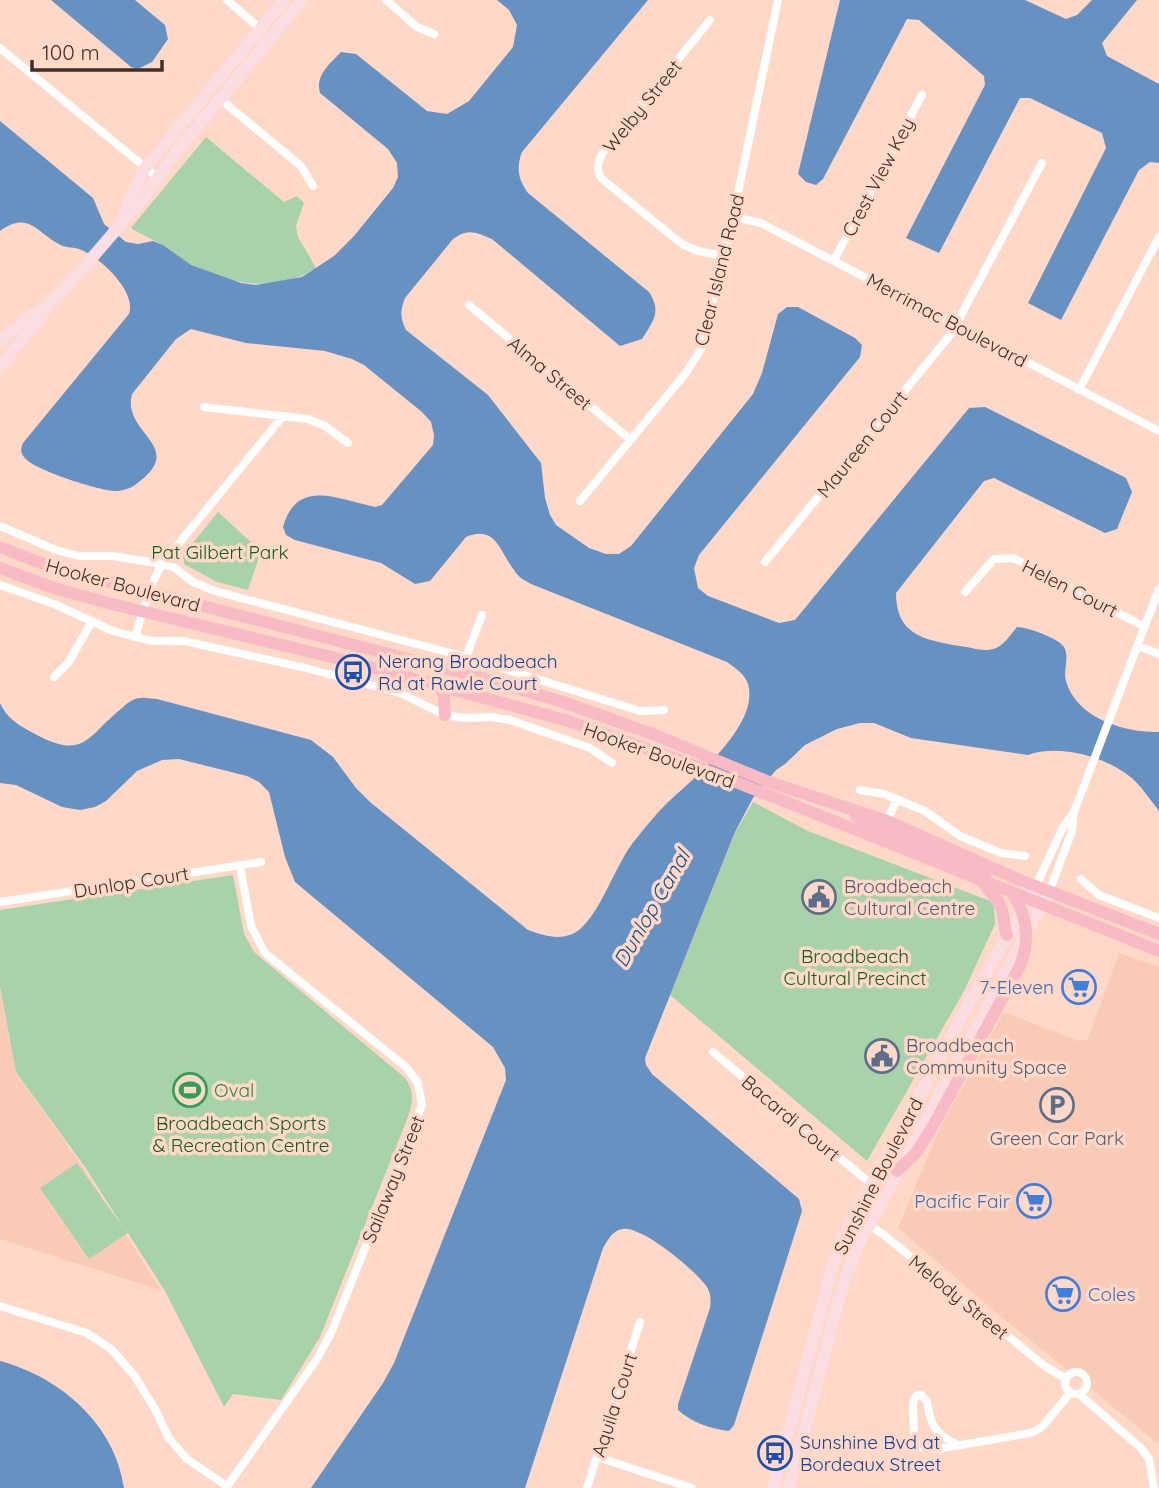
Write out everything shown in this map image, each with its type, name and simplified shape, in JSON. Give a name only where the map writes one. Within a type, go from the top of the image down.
[{"type":"main road","points":[[118,226],[145,168],[284,0]]},
{"type":"main road","points":[[0,367],[47,307],[144,197],[156,177],[302,0]]},
{"type":"main road","points":[[0,342],[23,321],[47,307]]},
{"type":"main road","name":"Hooker Boulevard","points":[[0,547],[50,566],[540,695],[627,724],[984,882],[1159,951]]},
{"type":"main road","name":"Hooker Boulevard","points":[[0,568],[54,588],[143,612],[439,685],[565,720],[695,766],[767,788],[844,807],[887,821],[1049,892],[1159,934]]},
{"type":"main road","points":[[439,685],[444,697],[445,715]]},
{"type":"main road","points":[[445,715],[463,692]]},
{"type":"main road","points":[[844,807],[864,822],[992,876],[1004,885],[1020,905],[1027,931],[1026,947],[1020,966],[959,1079],[923,1142],[897,1171]]},
{"type":"main road","points":[[984,882],[1001,906],[1007,935]]},
{"type":"main road","name":"Sunshine Boulevard","points":[[773,1488],[833,1265],[854,1215],[1036,886]]},
{"type":"main road","name":"Sunshine Boulevard","points":[[789,1488],[843,1285],[856,1250],[1049,892]]},
{"type":"street","points":[[227,0],[271,37]]},
{"type":"street","points":[[386,0],[416,27],[433,34]]},
{"type":"street","name":"Clear Island Road","points":[[580,501],[697,357],[705,336],[733,217],[778,0]]},
{"type":"street","name":"Welby Street","points":[[710,20],[606,148],[598,162],[598,171],[607,184],[668,234],[689,247],[723,256]]},
{"type":"street","points":[[0,48],[156,177]]},
{"type":"street","points":[[209,90],[301,166],[313,186]]},
{"type":"street","name":"Crest View Key","points":[[834,260],[922,95]]},
{"type":"street","name":"Maureen Court","points":[[765,562],[943,345],[1042,163]]},
{"type":"street","name":"Merrimac Boulevard","points":[[733,217],[761,223],[1159,431]]},
{"type":"street","points":[[1079,390],[1159,237]]},
{"type":"street","name":"Alma Street","points":[[469,305],[631,440]]},
{"type":"street","points":[[204,407],[308,419],[325,426],[348,443]]},
{"type":"street","points":[[143,612],[162,564],[283,416]]},
{"type":"street","name":"Hooker Boulevard","points":[[0,526],[56,550],[79,556],[113,556],[162,564],[175,568],[193,582],[215,591],[466,657],[640,711],[664,710]]},
{"type":"street","name":"Helen Court","points":[[965,592],[994,559],[1013,558],[1145,627]]},
{"type":"street","name":"Hooker Boulevard","points":[[0,585],[64,608],[91,623],[135,637],[152,641],[184,640],[306,668],[400,693],[445,715],[510,720],[590,748],[612,763]]},
{"type":"street","name":"Sunshine Boulevard","points":[[1049,892],[1072,831],[1074,812],[1159,589]]},
{"type":"street","name":"Hooker Boulevard","points":[[135,637],[143,612]]},
{"type":"street","points":[[466,657],[482,615]]},
{"type":"street","points":[[54,677],[68,663],[91,623]]},
{"type":"street","points":[[1138,646],[1159,654]]},
{"type":"street","points":[[860,790],[884,794],[925,811],[965,839],[1001,853],[1025,856]]},
{"type":"street","points":[[887,821],[897,799]]},
{"type":"street","name":"Sunshine Boulevard","points":[[1036,886],[1063,827],[1074,812]]},
{"type":"street","name":"Dunlop Court","points":[[0,902],[261,862]]},
{"type":"street","name":"Sailaway Street","points":[[227,1487],[317,1359],[332,1331],[422,1105],[418,1083],[406,1067],[265,953],[251,926],[240,866]]},
{"type":"street","points":[[1081,879],[1099,895],[1159,918]]},
{"type":"street","name":"Bacardi Court","points":[[713,1052],[870,1183]]},
{"type":"street","name":"Melody Street","points":[[854,1215],[1046,1367],[1065,1378]]},
{"type":"street","points":[[0,1306],[87,1333],[111,1349],[134,1375],[168,1437],[187,1459],[227,1487]]},
{"type":"street","name":"Aquila Court","points":[[587,1488],[640,1322]]},
{"type":"street","points":[[956,1444],[936,1430],[930,1419],[927,1401],[921,1395],[916,1396],[913,1403],[914,1440],[921,1447],[937,1449],[1031,1433],[1042,1427],[1075,1393],[1086,1386],[1085,1377],[1076,1372],[1065,1378],[1064,1385],[1075,1393],[1141,1448],[1149,1459],[1154,1488]]},
{"type":"street","points":[[597,1457],[692,1488]]},
{"type":"shaded area","name":"Pacific Fair","points":[[1119,953],[1159,967],[1159,1444],[998,1314],[898,1228],[939,1130],[1004,1012],[1079,1041],[1088,1039]]},
{"type":"shaded area","points":[[0,991],[16,1072],[84,1169],[161,1290],[0,1239]]},
{"type":"green space","points":[[206,137],[284,202],[297,196],[304,203],[296,226],[298,237],[316,268],[286,281],[254,284],[238,282],[191,266],[165,246],[131,228]]},
{"type":"green space","name":"Pat Gilbert Park","points":[[218,512],[261,551],[248,590],[217,582],[184,564],[183,555]]},
{"type":"green space","name":"Broadbeach Cultural Precinct","points":[[753,802],[808,831],[990,901],[994,907],[995,924],[964,991],[867,1161],[670,995],[735,833]]},
{"type":"green space","name":"Broadbeach Sports & Recreation Centre","points":[[233,875],[244,934],[254,952],[404,1077],[412,1096],[408,1117],[320,1337],[281,1400],[233,1394],[224,1407],[165,1291],[128,1233],[89,1259],[40,1188],[77,1163],[125,1230],[85,1167],[16,1072],[0,987],[0,910]]},
{"type":"water","points":[[51,0],[135,0],[165,25],[168,39],[152,62],[138,69],[131,67]]},
{"type":"water","name":"Dunlop Canal","points":[[497,0],[648,0],[522,152],[519,163],[520,178],[528,193],[649,292],[655,311],[642,339],[620,346],[492,239],[472,232],[463,233],[453,239],[405,298],[402,306],[406,330],[488,395],[541,463],[545,498],[556,525],[589,548],[606,554],[619,554],[631,546],[753,394],[762,373],[778,314],[787,307],[798,307],[855,338],[862,345],[860,357],[699,555],[694,568],[698,588],[708,596],[779,623],[795,620],[969,408],[985,407],[1126,478],[1132,492],[1117,529],[1105,533],[994,478],[984,481],[896,593],[901,618],[907,627],[924,638],[976,649],[997,648],[1017,627],[1036,631],[1058,641],[1066,653],[1066,681],[1071,694],[1080,705],[1091,714],[1117,726],[1159,732],[1159,811],[1138,784],[1125,773],[1099,760],[1070,752],[1028,755],[911,738],[874,723],[860,723],[837,729],[805,745],[776,770],[753,798],[735,832],[645,1058],[652,1074],[799,1199],[802,1211],[734,1425],[729,1431],[715,1429],[678,1410],[710,1308],[707,1287],[681,1261],[655,1241],[631,1230],[622,1229],[613,1234],[603,1248],[525,1488],[311,1488],[394,1363],[506,1080],[505,1068],[493,1047],[295,882],[285,857],[269,792],[259,782],[247,776],[179,759],[162,760],[137,771],[106,801],[95,807],[80,810],[62,807],[16,785],[0,783],[0,703],[10,718],[19,725],[52,742],[65,745],[84,742],[126,704],[143,698],[157,699],[311,740],[333,757],[370,802],[528,930],[560,937],[573,934],[587,922],[632,844],[662,808],[722,750],[744,717],[749,700],[748,684],[742,674],[727,662],[528,583],[516,572],[496,542],[484,534],[466,537],[430,581],[415,584],[381,563],[295,540],[286,535],[283,527],[289,511],[298,502],[309,497],[334,497],[375,507],[382,505],[433,445],[431,422],[422,412],[364,365],[352,359],[325,351],[246,343],[191,329],[176,339],[132,394],[131,408],[155,450],[156,460],[150,472],[135,485],[119,491],[106,490],[66,478],[30,462],[22,453],[23,443],[129,314],[130,305],[122,285],[106,267],[87,253],[54,242],[27,223],[11,225],[0,231],[0,121],[93,198],[104,224],[126,242],[138,244],[153,241],[191,265],[241,283],[256,285],[302,277],[334,256],[354,236],[393,188],[398,177],[397,163],[388,149],[320,93],[324,70],[341,52],[356,54],[427,111],[447,114],[469,101],[513,47],[517,25],[509,10]]},
{"type":"water","points":[[840,0],[1025,0],[1066,19],[1077,15],[1092,0],[1137,0],[1102,43],[1107,56],[1159,84],[1159,163],[1150,162],[1139,170],[1061,320],[1028,303],[1106,148],[1102,133],[1030,98],[1020,98],[939,253],[906,238],[985,85],[984,76],[919,20],[907,19],[823,179],[816,185],[806,182],[798,174]]},
{"type":"water","points":[[0,1361],[43,1379],[81,1406],[109,1443],[119,1465],[124,1488],[0,1488]]},
{"type":"place","name":"Nerang Broadbeach Rd at Rawle Court","points":[[353,672]]},
{"type":"place","name":"Broadbeach Cultural Centre","points":[[819,897]]},
{"type":"place","name":"7-Eleven","points":[[1079,987]]},
{"type":"place","name":"Broadbeach Community Space","points":[[882,1056]]},
{"type":"place","name":"Oval","points":[[190,1090]]},
{"type":"place","name":"Green Car Park","points":[[1057,1105]]},
{"type":"place","name":"Pacific Fair","points":[[1034,1201]]},
{"type":"place","name":"Coles","points":[[1063,1294]]},
{"type":"place","name":"Sunshine Bvd at Bordeaux Street","points":[[775,1453]]}]
